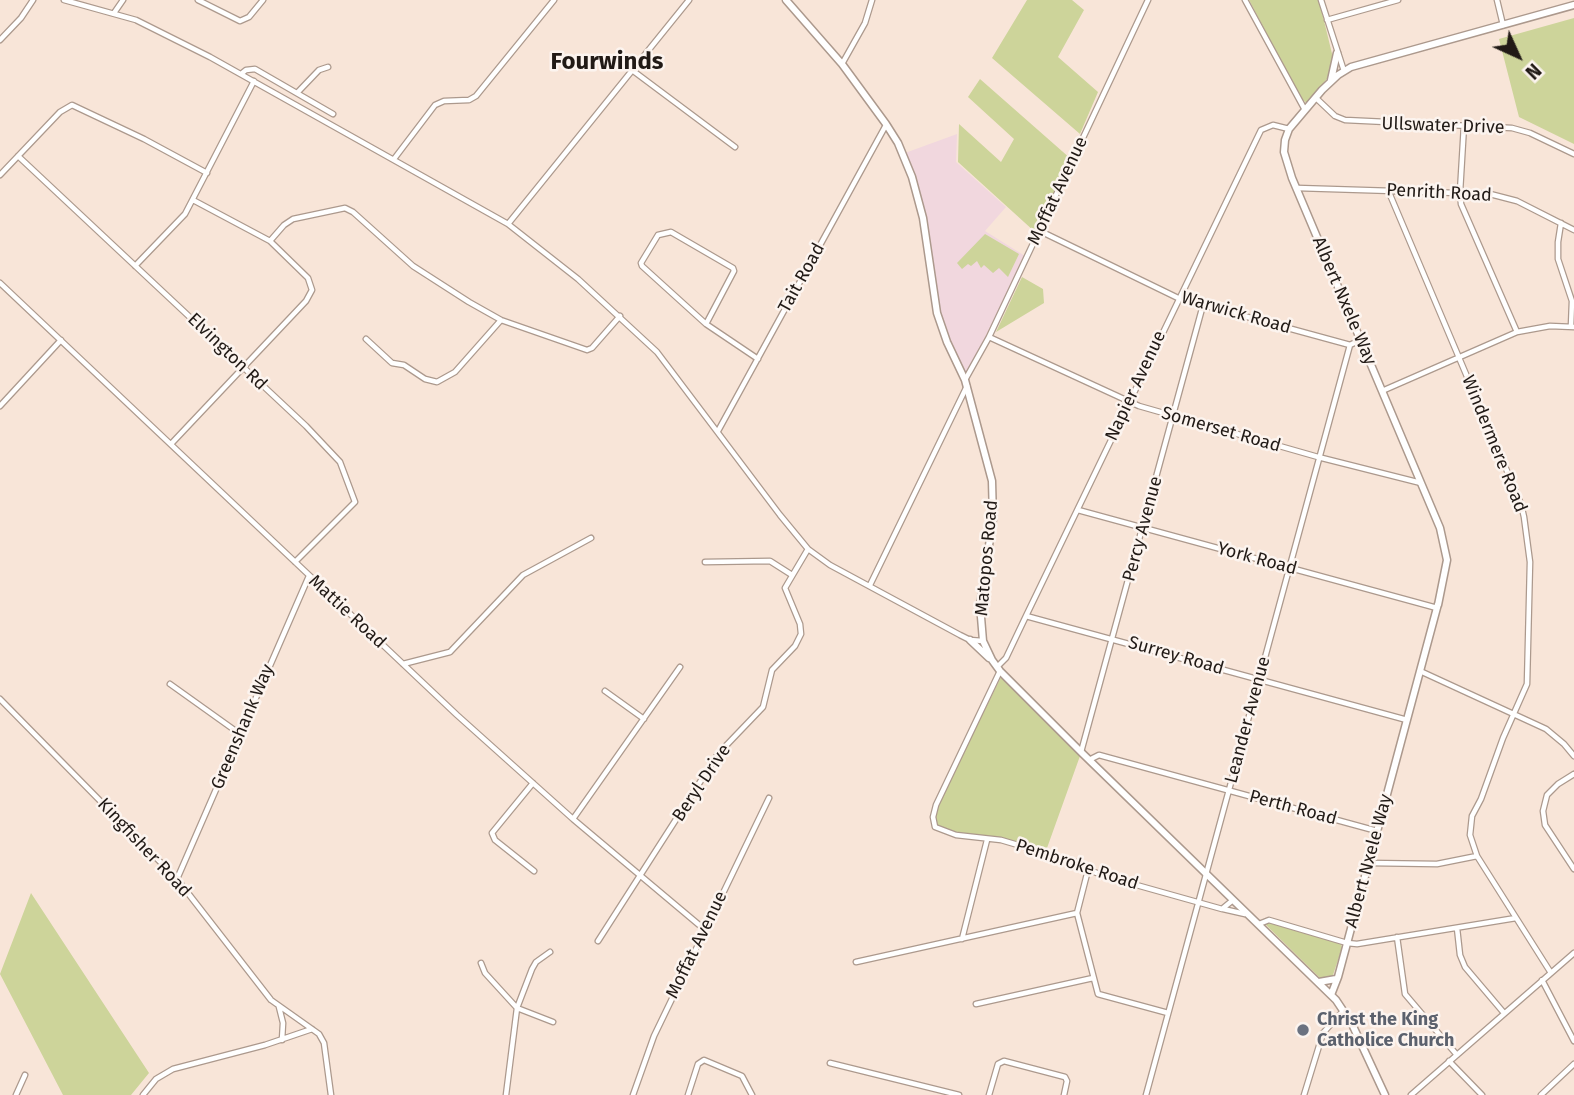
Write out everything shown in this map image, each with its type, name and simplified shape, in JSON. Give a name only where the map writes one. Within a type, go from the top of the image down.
[{"type":"main road","name":"Matopos Road","points":[[786,0],[842,64],[886,124],[898,143],[912,177],[923,218],[937,313],[966,382],[992,481],[994,503],[980,605],[983,641],[992,660],[1089,760],[1329,993],[1342,1008],[1385,1095]]},
{"type":"main road","points":[[1289,129],[1330,82],[1344,71],[1388,56],[1574,5]]},
{"type":"main road","points":[[1330,82],[1337,53]]},
{"type":"main road","name":"Albert Nxele Way","points":[[1289,129],[1284,152],[1297,188],[1449,551],[1444,582],[1337,980]]},
{"type":"main road","points":[[970,640],[992,660]]},
{"type":"main road","points":[[1318,982],[1337,980]]},
{"type":"main road","points":[[1329,993],[1337,980]]},
{"type":"main road","points":[[1337,980],[1342,1008]]},
{"type":"street","points":[[0,40],[21,18],[33,0]]},
{"type":"street","points":[[64,0],[114,13],[156,29],[508,224],[620,316],[667,364],[808,549],[830,565],[970,640],[983,641]]},
{"type":"street","points":[[114,13],[123,0]]},
{"type":"street","points":[[198,0],[240,21],[249,17],[263,0]]},
{"type":"street","points":[[394,159],[435,105],[444,101],[469,100],[476,96],[552,2],[543,0]]},
{"type":"street","points":[[508,224],[689,0]]},
{"type":"street","points":[[842,64],[865,23],[872,0]]},
{"type":"street","name":"Moffat Avenue","points":[[870,585],[1148,0]]},
{"type":"street","points":[[1245,0],[1305,110]]},
{"type":"street","points":[[1321,0],[1344,71]]},
{"type":"street","points":[[1326,20],[1398,0]]},
{"type":"street","points":[[1497,0],[1503,25]]},
{"type":"street","points":[[297,93],[319,70],[328,67]]},
{"type":"street","points":[[241,74],[255,69],[332,114]]},
{"type":"street","points":[[632,70],[735,147]]},
{"type":"street","points":[[135,265],[183,217],[254,81]]},
{"type":"street","name":"Ullswater Drive","points":[[1316,98],[1335,116],[1345,120],[1522,130],[1574,154]]},
{"type":"street","points":[[0,175],[60,112],[72,105],[207,173]]},
{"type":"street","name":"Tait Road","points":[[718,431],[886,124]]},
{"type":"street","name":"Napier Avenue","points":[[998,669],[1006,658],[1261,130],[1273,125],[1289,129]]},
{"type":"street","points":[[1464,125],[1461,204],[1517,332]]},
{"type":"street","name":"Elvington Rd","points":[[18,156],[336,456],[344,468],[355,502],[294,562]]},
{"type":"street","name":"Penrith Road","points":[[1297,188],[1500,195],[1574,230]]},
{"type":"street","name":"Windermere Road","points":[[1388,190],[1521,504],[1530,562],[1529,671],[1523,696],[1472,816],[1470,835],[1477,856],[1551,973]]},
{"type":"street","points":[[171,444],[306,301],[312,290],[308,278],[270,241],[193,200]]},
{"type":"street","points":[[270,241],[293,219],[347,208],[413,266],[501,320],[587,350],[592,348],[620,316]]},
{"type":"street","points":[[1382,391],[1517,332],[1536,327],[1573,326],[1572,301],[1558,259],[1561,223]]},
{"type":"street","name":"Warwick Road","points":[[1040,231],[1178,298],[1350,345]]},
{"type":"street","points":[[706,324],[734,271],[733,268],[671,232],[658,234],[641,263],[642,266],[706,324],[758,359]]},
{"type":"street","name":"Mattie Road","points":[[0,283],[403,664],[573,819],[704,929]]},
{"type":"street","name":"Percy Avenue","points":[[1081,752],[1203,305]]},
{"type":"street","points":[[366,339],[392,363],[404,365],[425,379],[437,382],[455,372],[501,320]]},
{"type":"street","name":"Somerset Road","points":[[989,337],[1129,401],[1173,417],[1422,483]]},
{"type":"street","points":[[1350,345],[1360,340]]},
{"type":"street","points":[[0,406],[61,341]]},
{"type":"street","name":"Leander Avenue","points":[[1146,1095],[1350,345]]},
{"type":"street","name":"York Road","points":[[1078,510],[1437,606]]},
{"type":"street","points":[[403,664],[450,652],[523,575],[592,538]]},
{"type":"street","name":"Beryl Drive","points":[[598,941],[718,754],[762,710],[772,670],[799,641],[802,629],[785,588],[808,549]]},
{"type":"street","points":[[705,562],[770,561],[793,575]]},
{"type":"street","name":"Greenshank Way","points":[[177,879],[309,576]]},
{"type":"street","name":"Surrey Road","points":[[1026,616],[1407,720]]},
{"type":"street","points":[[573,819],[680,667]]},
{"type":"street","name":"Pembroke Road","points":[[998,669],[936,805],[933,824],[938,830],[987,840],[1001,840],[1079,863],[1088,870],[1248,914]]},
{"type":"street","points":[[1420,671],[1546,729],[1574,756]]},
{"type":"street","points":[[170,684],[240,734]]},
{"type":"street","points":[[605,691],[644,719]]},
{"type":"street","name":"Kingfisher Road","points":[[0,699],[177,879],[231,951],[279,1006],[313,1028]]},
{"type":"street","name":"Perth Road","points":[[1089,760],[1099,755],[1377,831]]},
{"type":"street","points":[[1574,774],[1547,795],[1543,811],[1545,825],[1574,869]]},
{"type":"street","points":[[533,783],[492,833],[495,840],[534,871]]},
{"type":"street","name":"Moffat Avenue","points":[[633,1095],[654,1036],[769,798]]},
{"type":"street","points":[[962,939],[987,840]]},
{"type":"street","points":[[1369,863],[1437,864],[1477,856]]},
{"type":"street","points":[[1088,870],[1077,913],[1093,978],[1101,996],[1168,1013]]},
{"type":"street","points":[[1222,909],[1233,900]]},
{"type":"street","points":[[856,962],[1077,913]]},
{"type":"street","points":[[1259,924],[1269,920],[1357,944],[1516,918]]},
{"type":"street","points":[[1457,928],[1460,955],[1465,967],[1504,1013]]},
{"type":"street","points":[[1397,937],[1405,994],[1457,1055]]},
{"type":"street","points":[[506,1095],[517,1008],[536,962],[550,952]]},
{"type":"street","points":[[1411,1095],[1574,953]]},
{"type":"street","points":[[481,963],[485,973],[517,1008],[553,1022]]},
{"type":"street","points":[[976,1004],[1093,978]]},
{"type":"street","points":[[1542,981],[1574,1041]]},
{"type":"street","points":[[279,1006],[283,1023],[282,1040]]},
{"type":"street","points":[[1304,1095],[1323,1033],[1342,1008]]},
{"type":"street","points":[[143,1095],[156,1079],[173,1069],[282,1040],[313,1028],[324,1044],[331,1095]]},
{"type":"street","points":[[688,1095],[698,1064],[704,1060],[742,1076],[752,1095]]},
{"type":"street","points":[[989,1095],[999,1065],[1004,1061],[1063,1076],[1067,1081],[1064,1095]]},
{"type":"street","points":[[1449,1061],[1482,1095]]},
{"type":"street","points":[[830,1063],[959,1095]]},
{"type":"street","points":[[1541,1095],[1574,1064]]},
{"type":"street","points":[[16,1095],[25,1075]]},
{"type":"shaded area","points":[[957,134],[956,162],[1006,207],[985,231],[1025,256],[966,376],[948,340],[940,314],[925,216],[905,153]]},
{"type":"green space","points":[[1027,0],[1072,0],[1084,10],[1058,57],[1098,92],[1080,134],[992,58]]},
{"type":"green space","points":[[1249,0],[1319,0],[1334,62],[1331,74],[1307,103],[1301,99]]},
{"type":"green space","points":[[1574,18],[1574,144],[1519,117],[1499,39]]},
{"type":"green space","points":[[980,79],[1071,159],[1035,232],[958,162],[959,124],[1001,162],[1014,139],[968,97]]},
{"type":"green space","points":[[985,234],[1019,254],[1008,277],[999,268],[993,273],[984,265],[981,268],[977,261],[962,269],[957,263]]},
{"type":"green space","points":[[1022,277],[1043,289],[1044,303],[996,332]]},
{"type":"green space","points":[[1001,677],[1080,756],[1047,848],[944,830],[935,819],[938,804]]},
{"type":"green space","points":[[31,893],[149,1073],[131,1095],[63,1095],[0,974]]},
{"type":"green space","points":[[1269,922],[1341,943],[1342,948],[1332,978],[1323,981],[1265,924]]},
{"type":"place","name":"Christ the King Catholice Church","points":[[1303,1030]]},
{"type":"district","name":"Fourwinds","points":[[607,62]]}]
